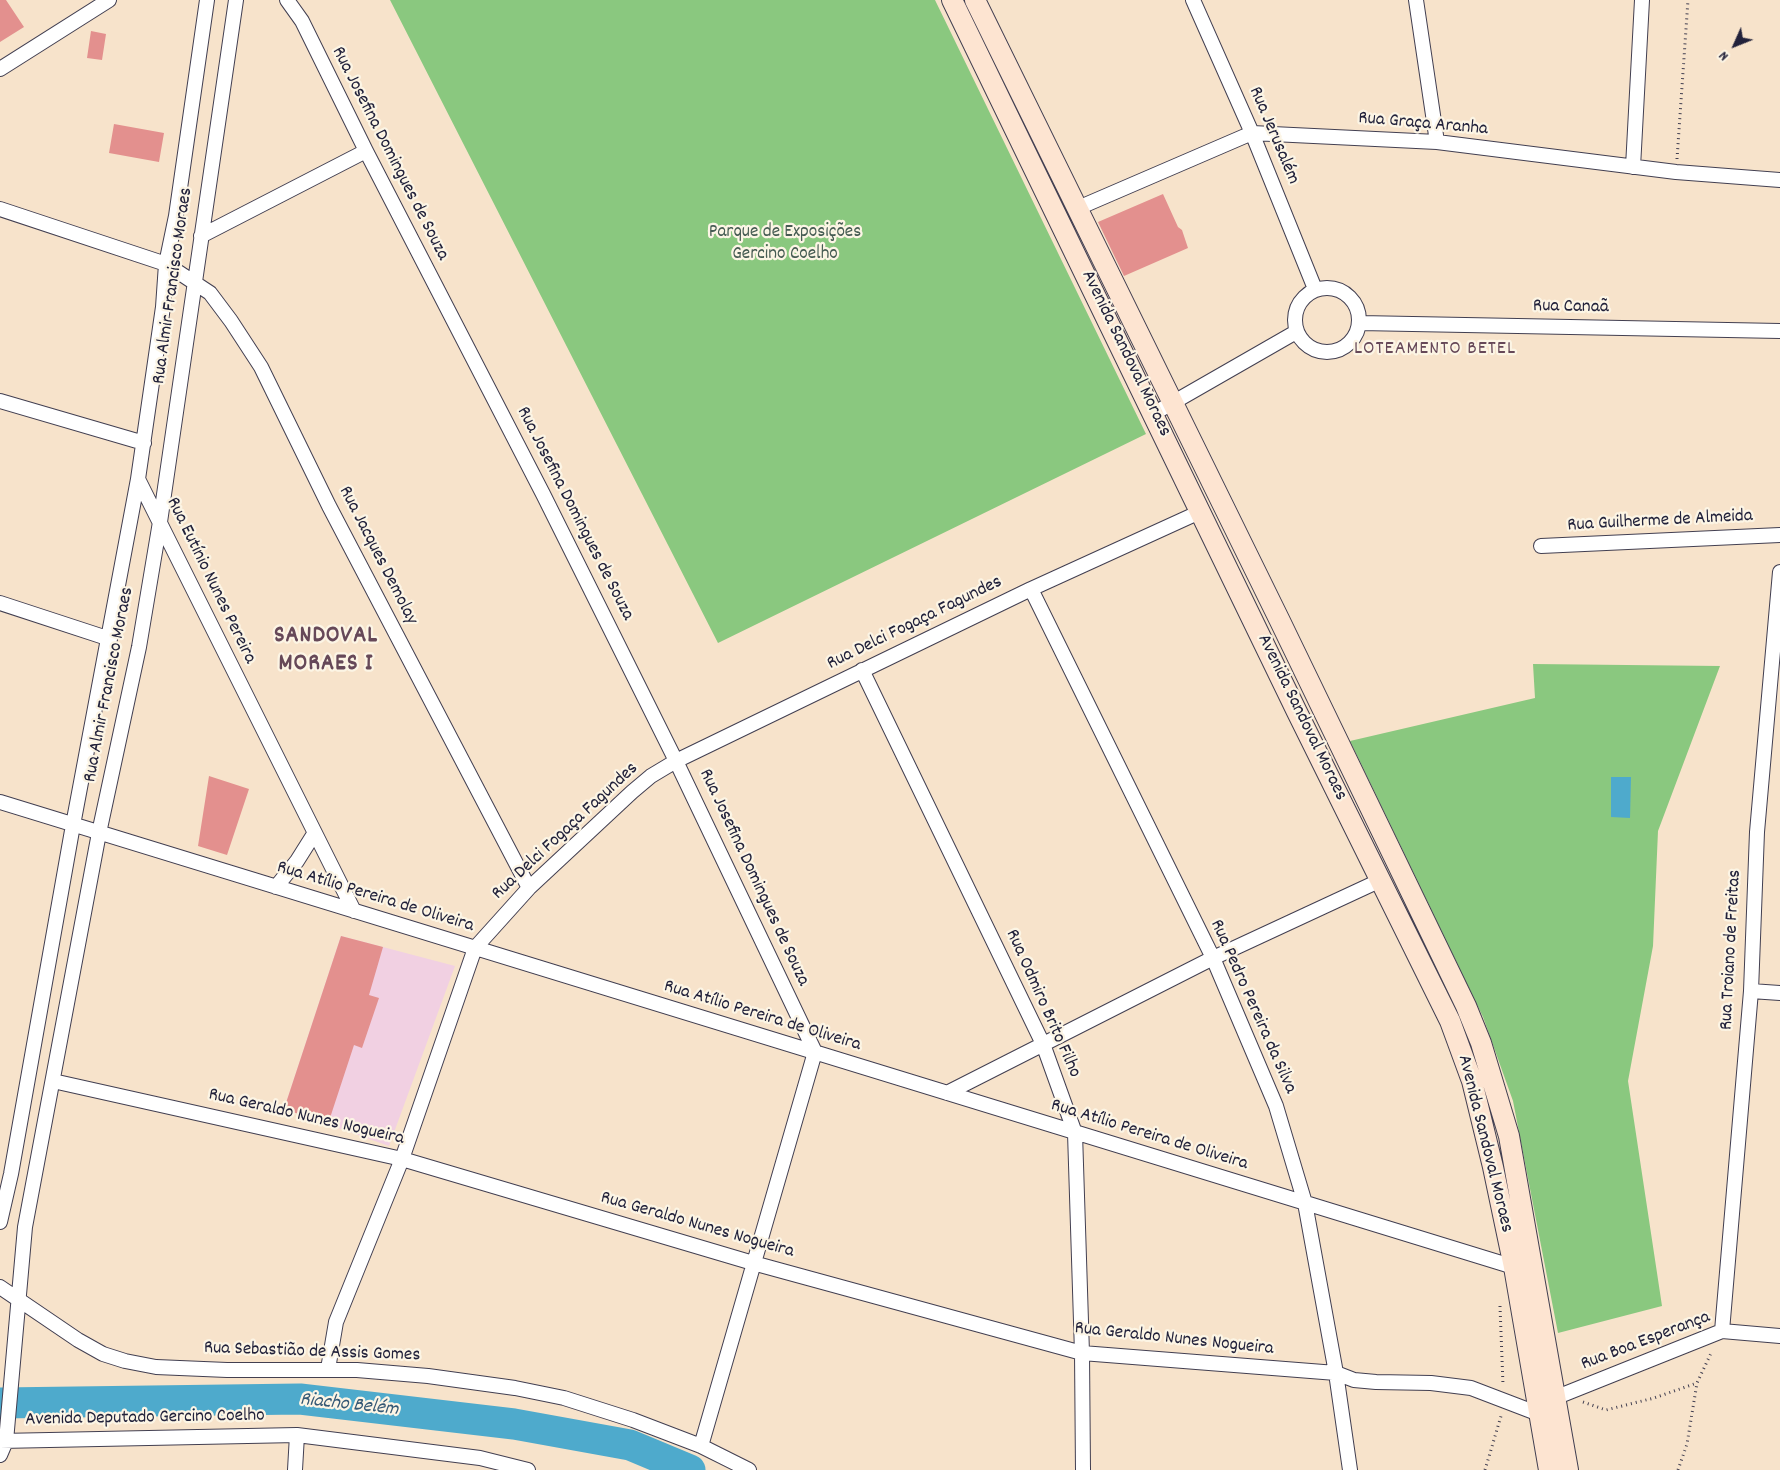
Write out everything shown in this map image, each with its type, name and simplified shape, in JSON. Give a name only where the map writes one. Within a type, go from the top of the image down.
[{"type":"main road","name":"Avenida Sandoval Moraes","points":[[952,0],[1038,152],[1078,208],[1466,1006],[1496,1089],[1509,1136],[1564,1394],[1568,1470]]},
{"type":"main road","name":"Avenida Sandoval Moraes","points":[[976,0],[1038,152],[1153,414],[1450,1021],[1472,1081],[1493,1167],[1514,1267],[1549,1470]]},
{"type":"main road","points":[[1311,739],[1330,729]]},
{"type":"street","points":[[0,69],[109,0]]},
{"type":"street","name":"Rua Almir Francisco Moraes","points":[[0,1221],[11,1174],[73,825],[110,639],[138,479],[163,307],[166,264],[176,216],[207,0]]},
{"type":"street","name":"Rua Almir Francisco Moraes","points":[[0,1455],[8,1423],[25,1227],[99,833],[139,647],[160,522],[193,282],[236,0]]},
{"type":"street","name":"Rua Josefina Domingues de Souza","points":[[287,0],[302,21],[366,151],[543,494],[676,761],[815,1052]]},
{"type":"street","name":"Rua Jerusalém","points":[[1193,0],[1252,133],[1315,288]]},
{"type":"street","points":[[1416,0],[1437,142]]},
{"type":"street","points":[[1633,167],[1642,0]]},
{"type":"street","name":"Rua Graça Aranha","points":[[1078,208],[1252,133],[1437,142],[1676,172],[1780,180]]},
{"type":"street","points":[[200,236],[366,151]]},
{"type":"street","name":"Rua Jacques Demolay","points":[[0,209],[166,264],[210,293],[231,320],[261,367],[329,506],[528,888]]},
{"type":"street","points":[[1315,288],[1337,288],[1355,302],[1360,323],[1351,343],[1332,353],[1310,349],[1296,332],[1294,314],[1301,299],[1315,288]]},
{"type":"street","name":"Rua Canaã","points":[[1360,323],[1780,331]]},
{"type":"street","points":[[1153,414],[1296,332]]},
{"type":"street","points":[[0,401],[144,443]]},
{"type":"street","name":"Rua Eutínio Nunes Pereira","points":[[138,479],[354,911]]},
{"type":"street","name":"Rua Delci Fogaça Fagundes","points":[[328,1369],[336,1322],[402,1159],[438,1060],[475,948],[528,888],[639,787],[676,761],[1031,589],[1202,511]]},
{"type":"street","name":"Rua Guilherme de Almeida","points":[[1541,546],[1780,535]]},
{"type":"street","name":"Rua Troiano de Freitas","points":[[1722,1331],[1751,991],[1757,832],[1780,572]]},
{"type":"street","name":"Rua Pedro Pereira da Silva","points":[[1031,589],[1212,958],[1276,1106],[1304,1203],[1336,1373],[1350,1470]]},
{"type":"street","points":[[0,604],[110,639]]},
{"type":"street","name":"Rua Odmiro Brito Filho","points":[[862,670],[1043,1044],[1076,1133],[1083,1470]]},
{"type":"street","name":"Rua Atílio Pereira de Oliveira","points":[[0,802],[1514,1267]]},
{"type":"street","points":[[276,887],[297,861],[314,834]]},
{"type":"street","points":[[947,1093],[1212,958],[1381,880]]},
{"type":"street","points":[[1751,991],[1780,993]]},
{"type":"street","points":[[701,1446],[815,1052]]},
{"type":"street","name":"Rua Geraldo Nunes Nogueira","points":[[53,1081],[402,1159],[753,1262],[1082,1353],[1336,1373],[1354,1380],[1431,1383],[1470,1388],[1539,1414]]},
{"type":"street","name":"Rua Sebastião de Assis Gomes","points":[[0,1286],[103,1354],[125,1361],[156,1366],[227,1370],[328,1369],[428,1376],[515,1388],[564,1398],[607,1412],[701,1446],[749,1470]]},
{"type":"street","name":"Rua Boa Esperança","points":[[1564,1394],[1722,1331],[1780,1336]]},
{"type":"street","points":[[295,1470],[297,1435]]},
{"type":"street","name":"Avenida Deputado Gercino Coelho","points":[[3,1441],[297,1435],[480,1458],[528,1470]]},
{"type":"path","points":[[1676,172],[1688,0]]},
{"type":"path","points":[[1485,1470],[1505,1401],[1502,1377],[1500,1301]]},
{"type":"path","points":[[1678,1470],[1687,1444],[1697,1383],[1722,1331]]},
{"type":"path","points":[[1564,1394],[1606,1410],[1654,1398],[1697,1383]]},
{"type":"shaded area","points":[[341,936],[455,966],[389,1146],[284,1109]]},
{"type":"green space","name":"Parque de Exposições Gercino Coelho","points":[[390,0],[935,0],[1146,434],[718,643]]},
{"type":"green space","points":[[1533,664],[1720,666],[1658,831],[1653,946],[1628,1081],[1662,1306],[1558,1333],[1513,1101],[1483,1017],[1350,741],[1535,698]]},
{"type":"water","points":[[1611,777],[1631,777],[1630,818],[1611,817]]},
{"type":"building","points":[[0,0],[6,0],[24,27],[0,42]]},
{"type":"building","points":[[91,31],[106,34],[102,60],[87,58]]},
{"type":"building","points":[[114,124],[164,133],[159,162],[109,153]]},
{"type":"building","points":[[1163,194],[1178,227],[1182,230],[1188,248],[1124,276],[1098,222]]},
{"type":"building","points":[[209,776],[249,789],[227,855],[198,846]]},
{"type":"building","points":[[341,936],[383,947],[369,995],[379,998],[362,1048],[354,1045],[328,1124],[284,1109]]},
{"type":"waterway","name":"Riacho Belém","points":[[0,1403],[300,1399],[514,1424],[630,1445],[690,1470]]},
{"type":"district","name":"LOTEAMENTO BETEL","points":[[1435,350]]},
{"type":"district","name":"SANDOVAL MORAES I","points":[[326,652]]}]
